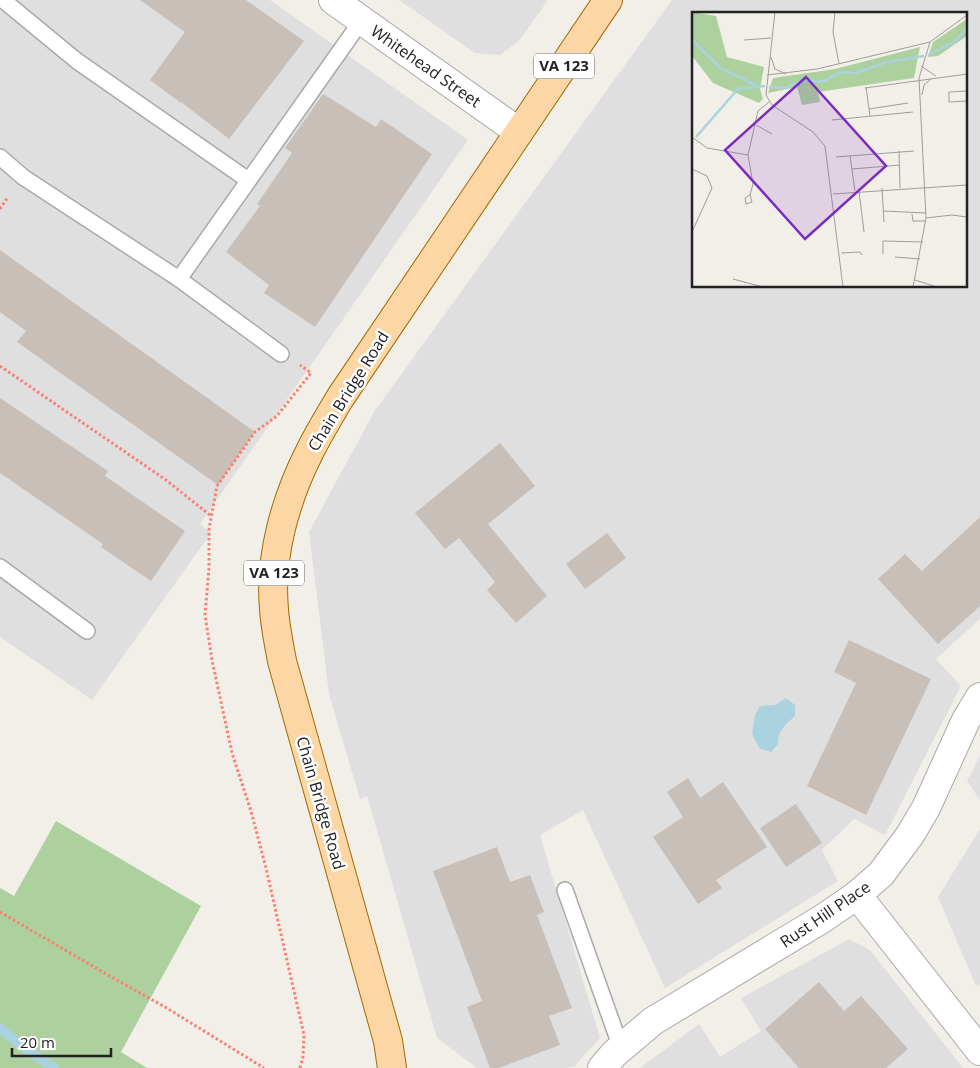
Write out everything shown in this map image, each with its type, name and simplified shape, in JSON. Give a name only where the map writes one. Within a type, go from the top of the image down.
[{"type":"main road","name":"Chain Bridge Road","points":[[392,1068],[388,1040],[282,662],[274,608],[274,570],[280,530],[290,496],[310,451],[340,398],[608,0]]},
{"type":"street","name":"Whitehead Street","points":[[334,0],[519,132]]},
{"type":"street","name":"Rust Hill Place","points":[[602,1068],[614,1054],[653,1022],[822,919],[857,895],[881,874],[910,835],[926,808],[966,720],[980,697]]},
{"type":"street","points":[[857,895],[980,1051]]},
{"type":"lane","points":[[4,0],[77,61],[248,180]]},
{"type":"lane","points":[[179,279],[362,20]]},
{"type":"lane","points":[[0,157],[23,177],[179,279],[282,354]]},
{"type":"lane","points":[[0,567],[87,631]]},
{"type":"lane","points":[[565,890],[621,1048]]},
{"type":"path","points":[[299,364],[311,373],[278,416],[255,432],[217,486],[209,530],[209,568],[205,615],[212,660],[232,752],[251,811],[266,868],[304,1035],[303,1058],[300,1068]]},
{"type":"path","points":[[0,366],[166,480],[211,516]]},
{"type":"path","points":[[0,912],[165,1007],[264,1068]]},
{"type":"shaded area","points":[[0,0],[270,0],[468,140],[200,524],[211,533],[92,700],[0,637]]},
{"type":"shaded area","points":[[399,0],[548,0],[519,41],[500,55],[475,53]]},
{"type":"shaded area","points":[[672,0],[980,0],[980,619],[936,659],[961,686],[885,835],[854,819],[822,850],[838,881],[665,988],[583,810],[540,835],[600,1038],[574,1067],[477,1068],[437,1038],[367,796],[360,799],[329,694],[309,532],[374,412]]},
{"type":"shaded area","points":[[980,756],[980,800],[967,781]]},
{"type":"shaded area","points":[[980,829],[980,984],[976,986],[938,897]]},
{"type":"shaded area","points":[[849,939],[870,950],[963,1068],[640,1068],[699,1024],[720,1057],[761,1031],[741,998]]},
{"type":"green space","points":[[56,821],[201,906],[121,1052],[147,1068],[0,1068],[0,888],[14,896]]},
{"type":"water","points":[[786,698],[795,705],[795,716],[779,734],[778,744],[771,752],[759,748],[752,734],[755,715],[760,706],[775,705]]},
{"type":"building","points":[[140,0],[246,0],[304,41],[229,139],[150,80],[185,32]]},
{"type":"building","points":[[323,94],[376,127],[381,119],[432,154],[315,327],[264,293],[269,285],[226,252],[260,206],[257,204],[292,153],[285,148]]},
{"type":"building","points":[[0,250],[255,432],[218,485],[17,342],[26,331],[0,312]]},
{"type":"building","points":[[0,398],[108,471],[105,476],[185,531],[151,581],[101,547],[103,544],[0,473]]},
{"type":"building","points":[[500,443],[535,486],[488,524],[547,596],[516,623],[487,590],[495,582],[459,538],[445,549],[415,513]]},
{"type":"building","points":[[980,517],[980,606],[938,644],[878,579],[905,554],[922,571]]},
{"type":"building","points":[[607,533],[626,558],[585,589],[566,564]]},
{"type":"building","points":[[849,640],[931,679],[866,815],[807,786],[856,683],[834,672]]},
{"type":"building","points":[[688,778],[700,798],[723,782],[767,847],[716,880],[722,888],[698,904],[653,837],[683,817],[667,792]]},
{"type":"building","points":[[796,804],[822,843],[786,867],[760,828]]},
{"type":"building","points":[[497,847],[510,882],[530,875],[544,912],[537,915],[572,1008],[549,1016],[560,1045],[499,1068],[490,1068],[467,1007],[482,1001],[433,871]]},
{"type":"building","points":[[819,982],[844,1011],[861,996],[908,1049],[886,1068],[799,1068],[765,1029]]},
{"type":"waterway","points":[[0,1028],[54,1068]]}]
